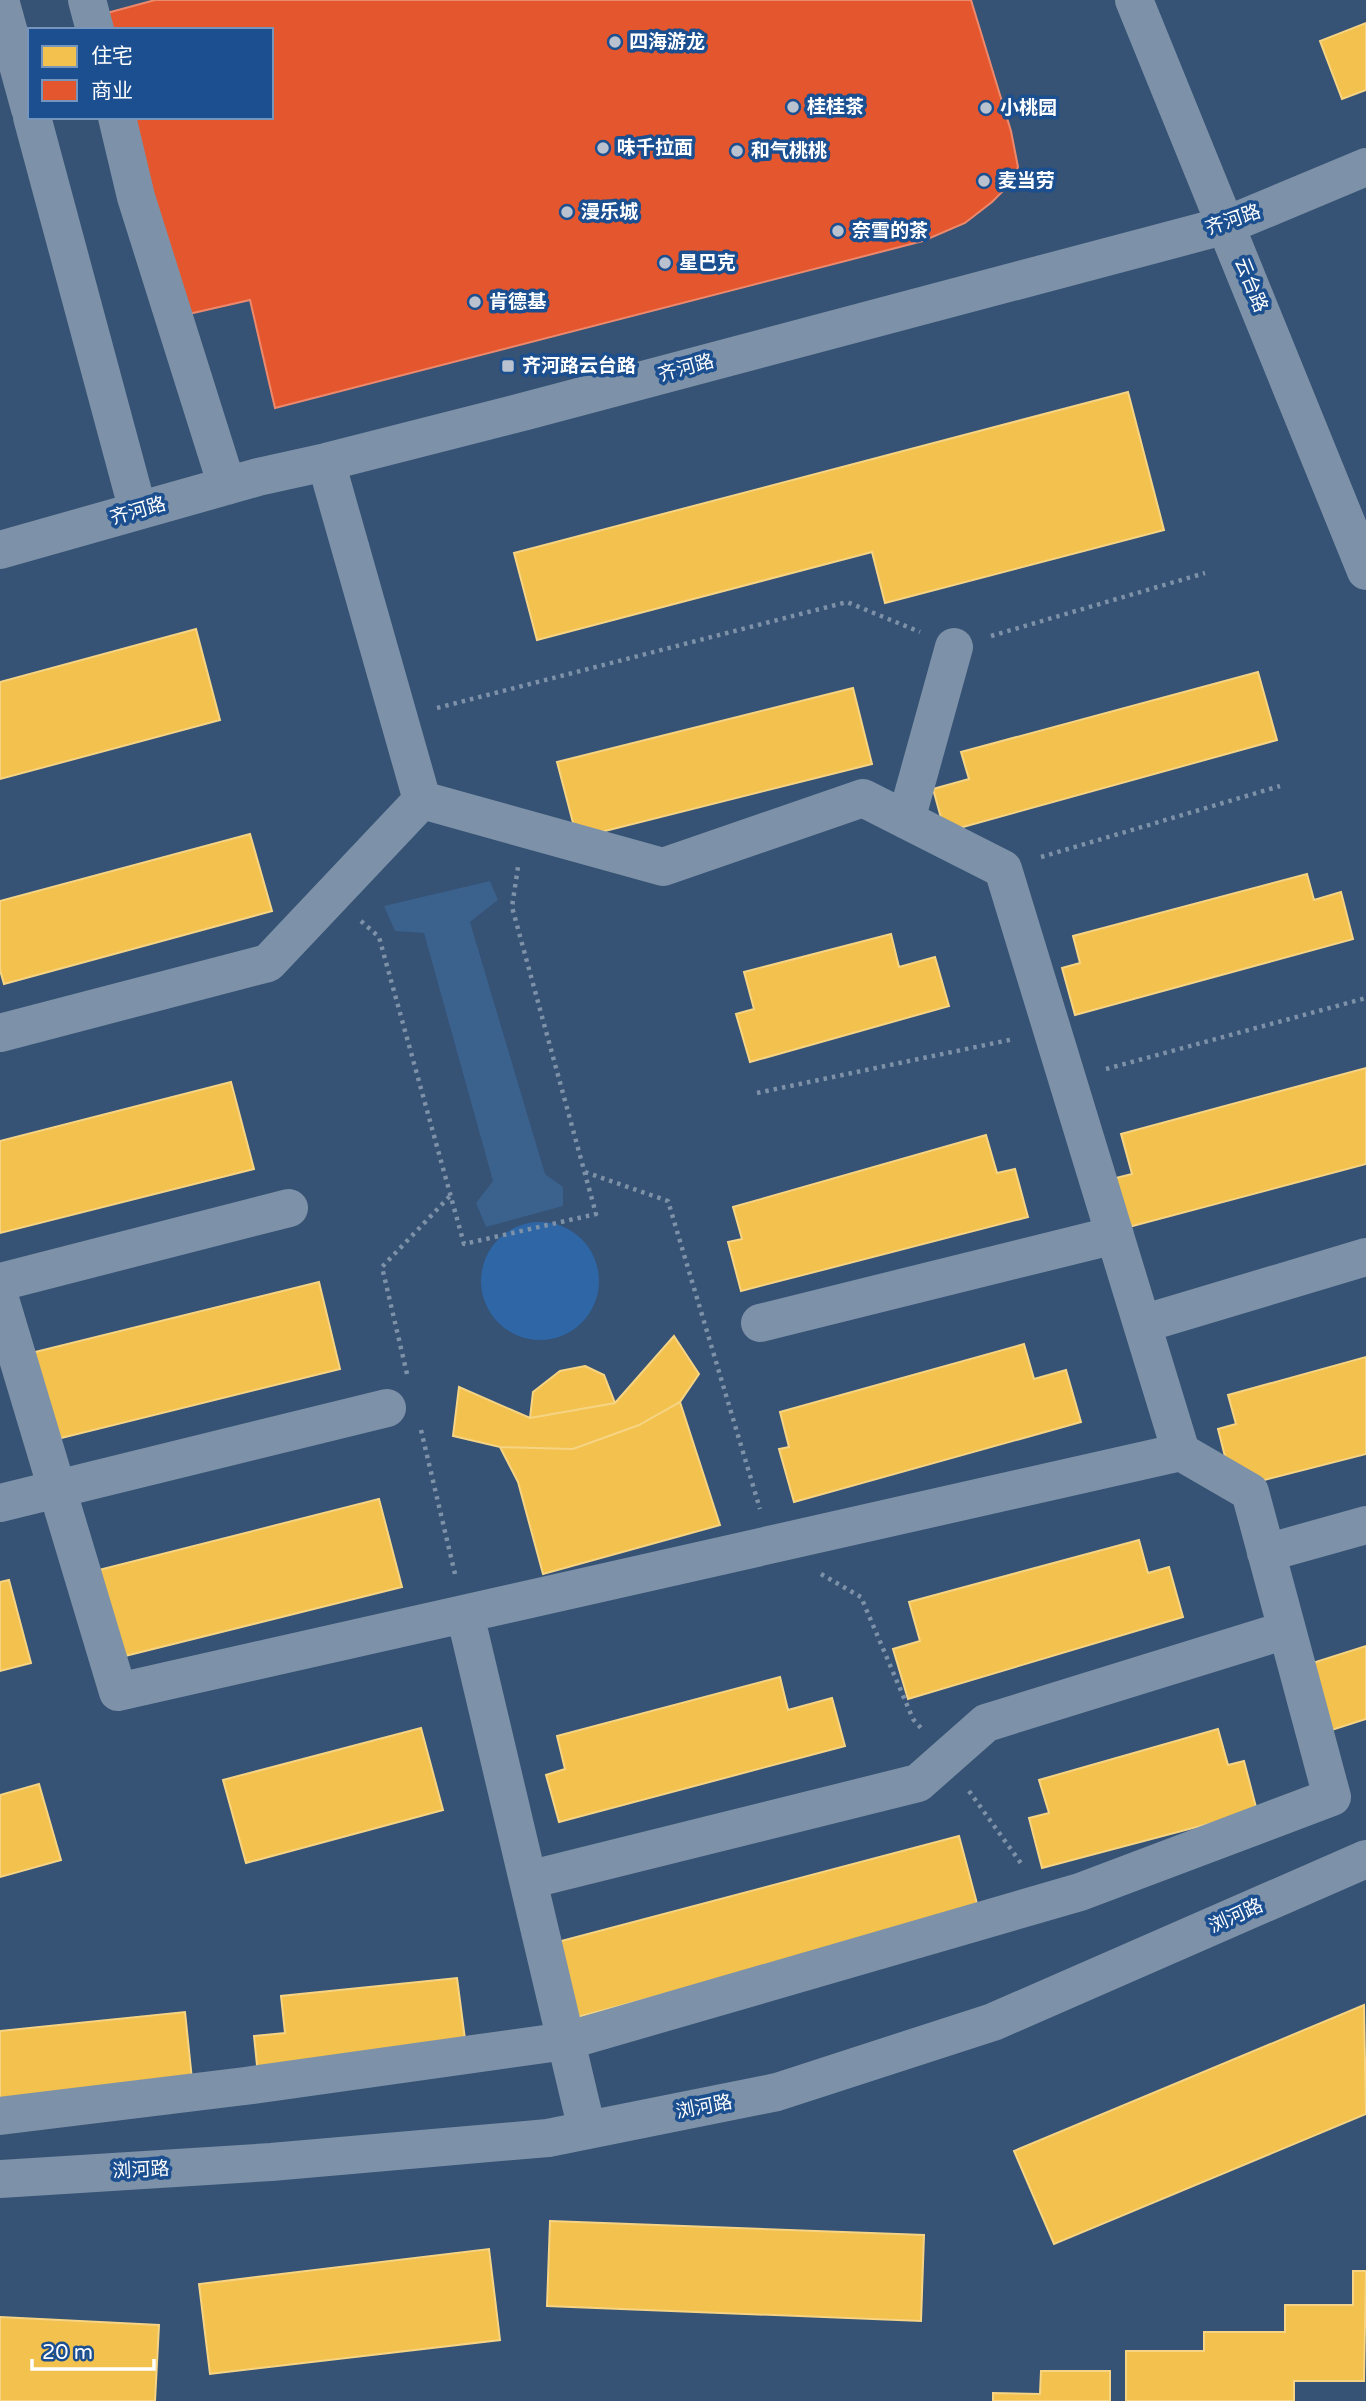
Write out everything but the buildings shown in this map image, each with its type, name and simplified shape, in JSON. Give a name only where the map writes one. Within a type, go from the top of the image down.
[{"type":"street","points":[[0,0],[28,102]]},
{"type":"street","points":[[87,0],[94,28]]},
{"type":"street","name":"云台路","points":[[1134,0],[1366,572]]},
{"type":"street","points":[[33,119],[138,511]]},
{"type":"street","points":[[117,119],[136,197],[227,486]]},
{"type":"street","name":"齐河路","points":[[0,550],[227,486],[1227,225],[1366,167]]},
{"type":"street","points":[[326,462],[422,800]]},
{"type":"street","points":[[906,820],[954,647]]},
{"type":"street","points":[[422,800],[663,867],[863,798],[1003,869],[1181,1452]]},
{"type":"street","points":[[0,1033],[268,963],[422,800]]},
{"type":"street","points":[[0,1282],[289,1208]]},
{"type":"street","points":[[760,1323],[1115,1235]]},
{"type":"street","points":[[1142,1324],[1366,1257]]},
{"type":"street","points":[[0,1299],[118,1692],[1181,1452],[1250,1492],[1332,1797],[1080,1892],[566,2040],[245,2086],[0,2116]]},
{"type":"street","points":[[0,1503],[387,1408]]},
{"type":"street","points":[[1266,1553],[1366,1525]]},
{"type":"street","points":[[464,1614],[587,2130]]},
{"type":"street","points":[[528,1880],[918,1783],[986,1723],[1286,1630]]},
{"type":"street","name":"浏河路","points":[[0,2179],[271,2162],[548,2138],[777,2092],[993,2022],[1366,1860]]},
{"type":"path","points":[[399,718],[847,602],[954,647],[1205,573]]},
{"type":"path","points":[[1003,869],[1280,786]]},
{"type":"path","points":[[379,937],[464,1244],[596,1214],[512,907]]},
{"type":"path","points":[[1068,1079],[1366,998]]},
{"type":"path","points":[[757,1093],[1053,1030]]},
{"type":"path","points":[[585,1172],[668,1201],[770,1545],[861,1597],[912,1719],[946,1759],[1026,1870],[1080,1892]]},
{"type":"shaded area","points":[[490,881],[498,900],[470,922],[545,1174],[563,1187],[563,1206],[486,1227],[476,1203],[493,1181],[424,933],[395,931],[384,906]]},
{"type":"shaded area","points":[[540,1222],[563,1227],[582,1239],[594,1258],[599,1281],[594,1304],[582,1323],[563,1335],[540,1340],[517,1335],[498,1323],[486,1304],[481,1281],[486,1258],[498,1239],[517,1227]]},
{"type":"place","name":"四海游龙","points":[[615,42]]},
{"type":"place","name":"桂桂茶","points":[[793,107]]},
{"type":"place","name":"小桃园","points":[[986,108]]},
{"type":"place","name":"味千拉面","points":[[603,148]]},
{"type":"place","name":"和气桃桃","points":[[737,151]]},
{"type":"place","name":"麦当劳","points":[[984,181]]},
{"type":"place","name":"漫乐城","points":[[567,212]]},
{"type":"place","name":"奈雪的茶","points":[[838,231]]},
{"type":"place","name":"星巴克","points":[[665,263]]},
{"type":"place","name":"肯德基","points":[[475,302]]},
{"type":"place","name":"齐河路云台路","points":[[508,366]]}]
